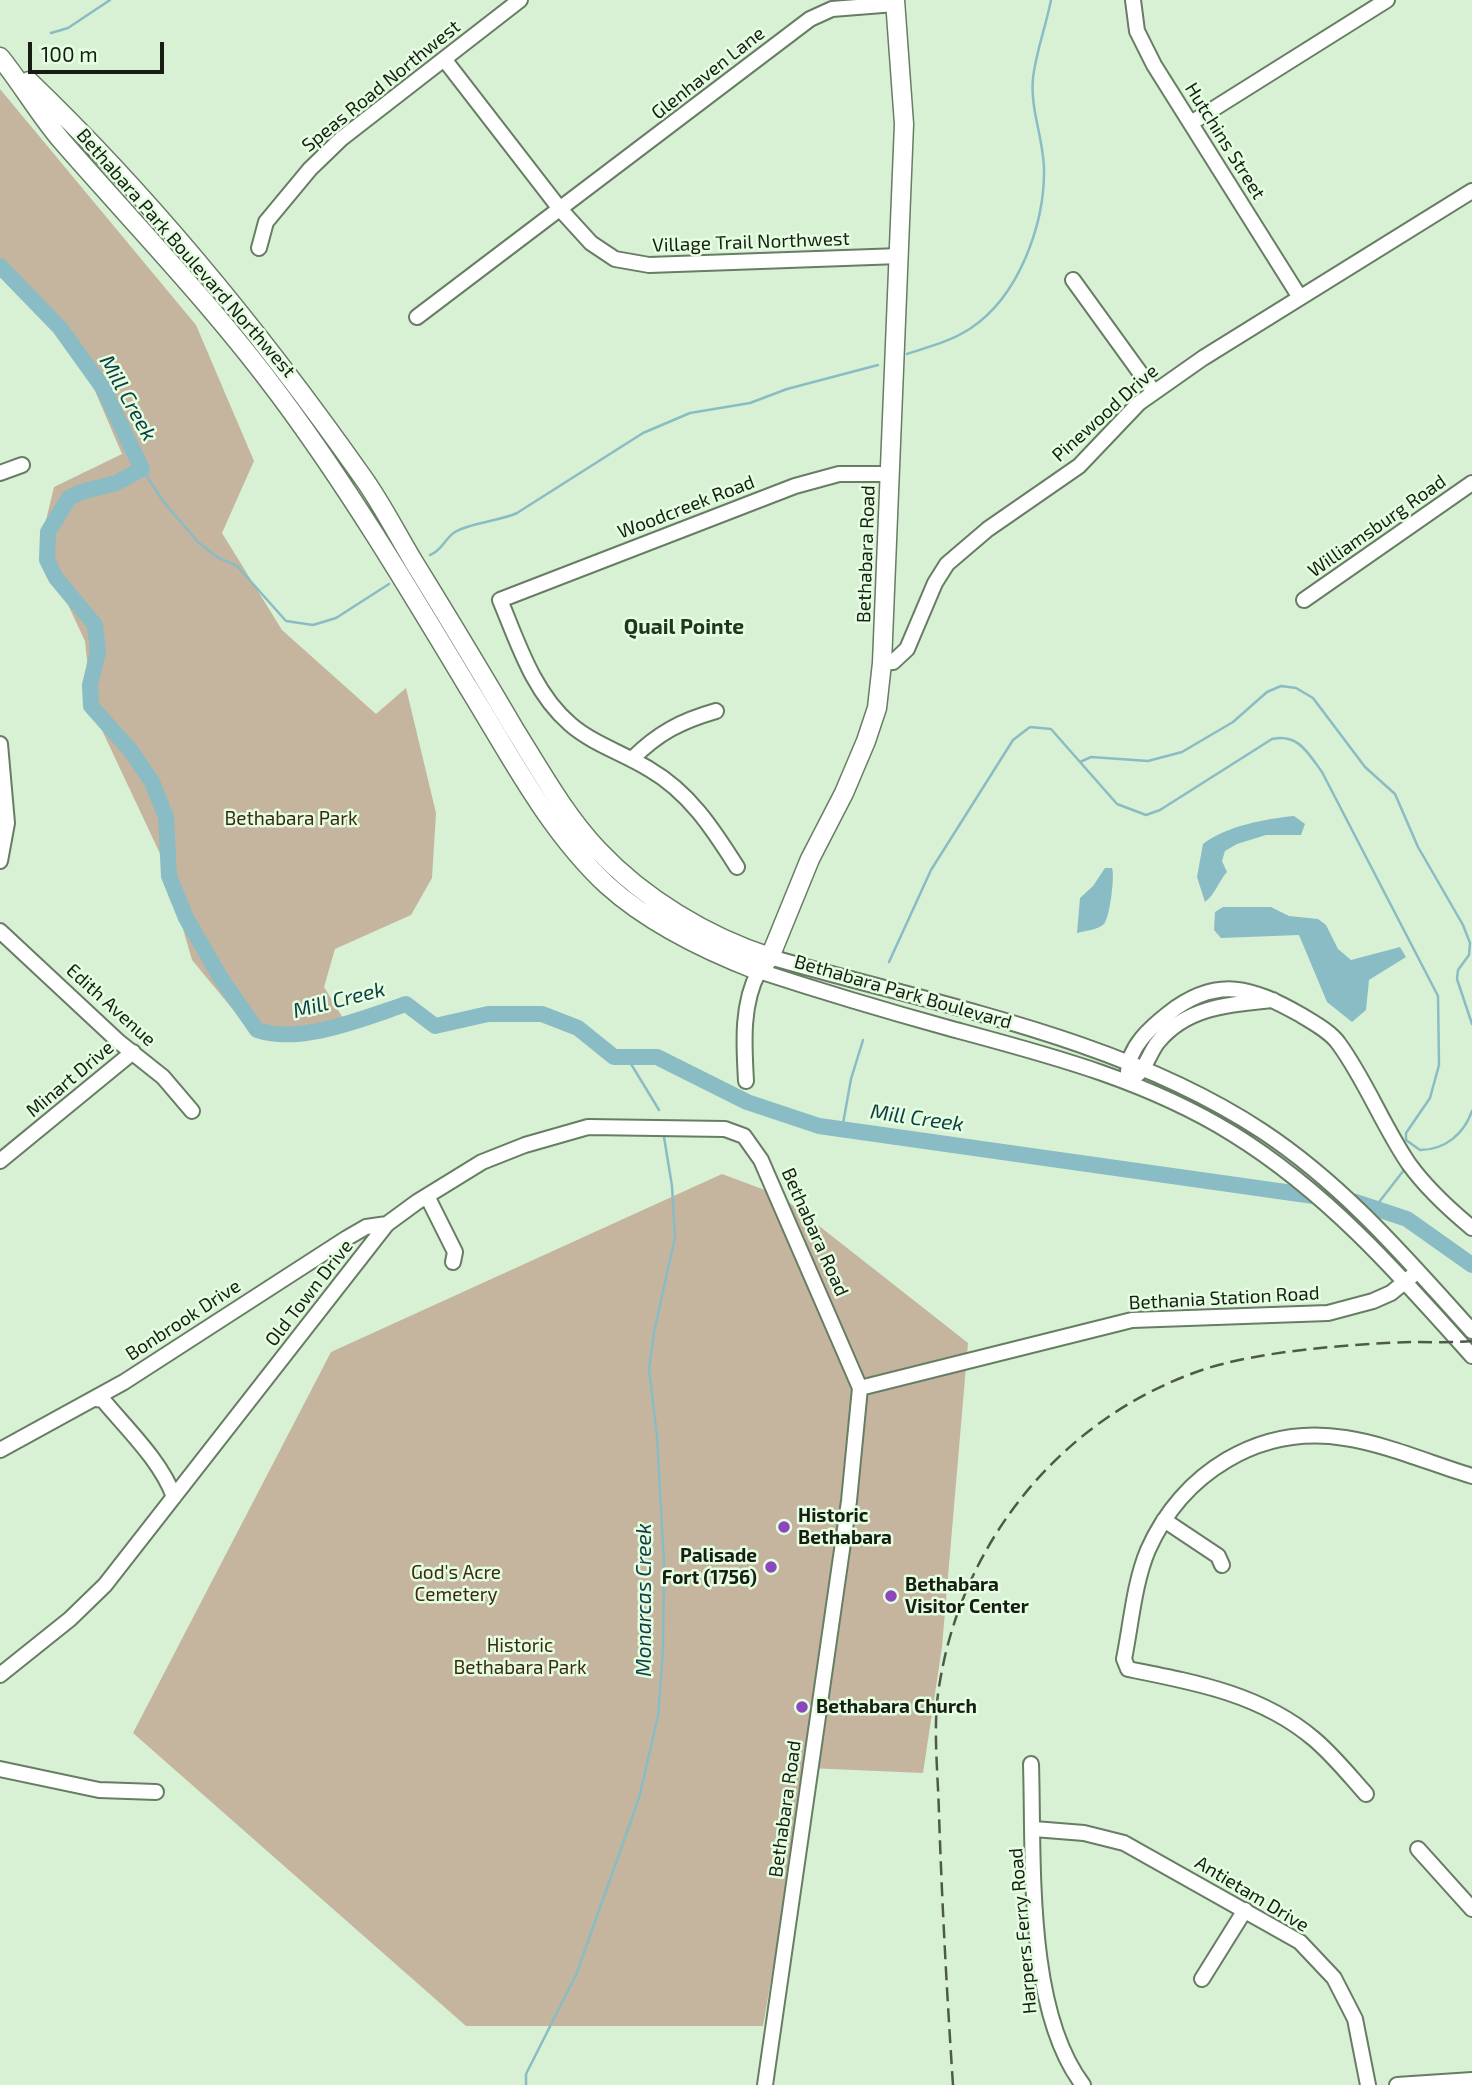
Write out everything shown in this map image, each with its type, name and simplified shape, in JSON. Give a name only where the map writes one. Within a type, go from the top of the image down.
[{"type":"main road","name":"Bethabara Road","points":[[765,964],[810,859],[844,793],[877,708],[882,663],[904,124],[895,2]]},
{"type":"main road","name":"Bethabara Park Boulevard Northwest","points":[[1,58],[81,132],[224,293],[295,382],[366,483],[419,571]]},
{"type":"main road","name":"Bethabara Park Boulevard Northwest","points":[[1,58],[58,136],[209,307],[279,394],[350,493],[404,581]]},
{"type":"main road","name":"Bethabara Park Boulevard","points":[[419,571],[549,785],[596,848],[622,874],[668,908],[765,964]]},
{"type":"main road","name":"Bethabara Park Boulevard","points":[[404,581],[534,795],[582,860],[610,887],[659,922],[718,955],[765,964]]},
{"type":"street","name":"Speas Road Northwest","points":[[259,248],[265,222],[310,169],[341,139],[520,0]]},
{"type":"street","name":"Hutchins Street","points":[[1133,0],[1142,42],[1299,296]]},
{"type":"street","points":[[1191,123],[1387,0]]},
{"type":"street","name":"Glenhaven Lane","points":[[417,317],[810,19],[832,9],[895,2]]},
{"type":"street","name":"Village Trail Northwest","points":[[444,59],[560,209],[592,243],[615,259],[649,265],[900,256]]},
{"type":"street","name":"Pinewood Drive","points":[[882,663],[893,662],[906,649],[934,583],[947,564],[988,529],[1079,466],[1154,391],[1299,296],[1472,191]]},
{"type":"street","points":[[1073,280],[1154,391]]},
{"type":"street","points":[[0,473],[22,465]]},
{"type":"street","name":"Woodcreek Road","points":[[632,759],[580,732],[554,707],[528,668],[500,600],[795,486],[839,474],[890,474]]},
{"type":"street","name":"Williamsburg Road","points":[[1304,600],[1472,483]]},
{"type":"street","points":[[716,711],[681,721],[654,737],[632,759],[671,783],[696,807],[737,867]]},
{"type":"street","points":[[0,744],[7,823],[0,861]]},
{"type":"street","name":"Edith Avenue","points":[[0,931],[180,1094],[192,1111]]},
{"type":"street","name":"Bethabara Park Boulevard","points":[[765,964],[1069,1041],[1144,1068],[1212,1102],[1286,1148],[1337,1188],[1387,1237],[1472,1331]]},
{"type":"street","name":"Bethabara Park Boulevard","points":[[765,964],[878,1009],[1063,1059],[1129,1082],[1203,1117],[1251,1146],[1324,1201],[1406,1281],[1472,1356]]},
{"type":"street","name":"Bethabara Road","points":[[746,1081],[743,1037],[751,985],[765,964]]},
{"type":"street","points":[[1129,1082],[1128,1062],[1142,1037],[1177,1007],[1205,994],[1228,989],[1251,990],[1275,1000],[1313,1022],[1338,1042],[1409,1164],[1438,1200],[1472,1228]]},
{"type":"street","points":[[1129,1082],[1144,1068],[1159,1041],[1182,1021],[1210,1007],[1275,1000]]},
{"type":"street","name":"Minart Drive","points":[[0,1161],[132,1052]]},
{"type":"street","name":"Old Town Drive","points":[[0,1675],[70,1619],[105,1585],[387,1224],[482,1162],[536,1141],[588,1127],[725,1129],[751,1142]]},
{"type":"street","name":"Bethabara Road","points":[[751,1142],[860,1388],[849,1501],[790,1926],[765,2085]]},
{"type":"street","points":[[427,1196],[455,1252],[453,1262]]},
{"type":"street","name":"Bonbrook Drive","points":[[0,1450],[96,1399],[366,1227],[387,1224]]},
{"type":"street","name":"Bethania Station Road","points":[[860,1388],[1132,1320],[1328,1313],[1373,1301],[1418,1271]]},
{"type":"street","points":[[96,1399],[103,1400],[141,1446],[169,1484],[174,1497]]},
{"type":"street","points":[[1366,1794],[1314,1738],[1264,1707],[1223,1690],[1128,1669],[1124,1660],[1147,1552],[1173,1504],[1197,1480],[1234,1455],[1272,1441],[1307,1436],[1345,1438],[1472,1476]]},
{"type":"street","points":[[1164,1520],[1218,1556],[1222,1565]]},
{"type":"street","name":"Harpers Ferry Road","points":[[1031,1764],[1033,1855],[1046,2000],[1056,2037],[1083,2085]]},
{"type":"street","points":[[0,1769],[99,1790],[156,1792]]},
{"type":"street","name":"Antietam Drive","points":[[1034,1829],[1084,1833],[1124,1843],[1300,1942],[1334,1978],[1355,2019],[1368,2085]]},
{"type":"street","points":[[1418,1849],[1472,1909]]},
{"type":"street","points":[[1202,1979],[1245,1910]]},
{"type":"street","points":[[1397,2085],[1472,2080]]},
{"type":"green space","name":"Bethabara Park","points":[[0,89],[196,325],[254,461],[222,533],[282,630],[376,714],[406,688],[436,813],[432,878],[411,915],[335,949],[324,987],[349,1028],[294,1037],[250,1030],[192,960],[163,860],[92,709],[85,641],[40,545],[54,487],[122,454],[80,356],[0,260]]},
{"type":"green space","name":"Historic Bethabara Park","points":[[722,1174],[781,1196],[968,1343],[942,1647],[923,1773],[808,1768],[763,2026],[466,2026],[133,1733],[331,1352]]},
{"type":"water","points":[[1294,816],[1305,824],[1301,835],[1266,835],[1237,844],[1225,851],[1222,861],[1227,872],[1205,902],[1197,877],[1203,844],[1234,828]]},
{"type":"water","points":[[1105,868],[1112,868],[1113,872],[1106,920],[1098,928],[1077,933],[1080,898],[1093,886]]},
{"type":"water","points":[[1223,907],[1271,907],[1289,916],[1318,919],[1326,925],[1338,949],[1351,960],[1400,947],[1406,957],[1369,980],[1366,1010],[1352,1022],[1327,1002],[1299,935],[1221,938],[1214,930],[1215,912]]},
{"type":"waterway","points":[[51,33],[68,28],[110,0]]},
{"type":"waterway","points":[[907,354],[956,337],[971,328],[1003,297],[1026,257],[1040,212],[1043,190],[1044,168],[1033,101],[1033,78],[1051,0]]},
{"type":"waterway","name":"Mill Creek","points":[[0,266],[60,328],[103,388],[142,469],[116,483],[69,498],[48,532],[47,560],[56,578],[95,625],[98,652],[90,685],[91,706],[131,751],[152,782],[166,817],[169,876],[186,918],[222,980],[257,1030],[274,1034],[312,1032],[406,1004],[435,1026],[488,1014],[542,1014],[578,1028],[614,1057],[657,1057],[747,1102],[819,1126],[1356,1202],[1407,1219],[1472,1265]]},
{"type":"waterway","points":[[430,555],[438,551],[455,532],[517,513],[643,433],[690,413],[750,403],[787,389],[878,365]]},
{"type":"waterway","points":[[142,469],[163,501],[198,542],[217,557],[237,566],[286,621],[313,625],[336,618],[389,584]]},
{"type":"waterway","points":[[1080,762],[1091,757],[1148,761],[1182,752],[1233,722],[1267,692],[1281,686],[1296,688],[1313,698],[1365,767],[1395,794],[1418,847],[1463,925],[1470,943],[1469,955],[1458,970],[1457,979],[1472,1024]]},
{"type":"waterway","points":[[889,962],[931,870],[1013,740],[1030,727],[1051,729],[1117,804],[1146,815],[1160,810],[1272,739],[1289,739],[1302,746],[1322,772],[1438,996],[1439,1065],[1430,1098],[1406,1133],[1406,1140],[1420,1150],[1445,1144],[1464,1127],[1472,1111]]},
{"type":"waterway","points":[[842,1129],[851,1079],[863,1040]]},
{"type":"waterway","name":"Monarcas Creek","points":[[628,1059],[659,1110]]},
{"type":"waterway","name":"Monarcas Creek","points":[[526,2085],[526,2074],[576,1975],[639,1798],[658,1716],[663,1650],[664,1563],[657,1436],[649,1369],[654,1332],[675,1237],[672,1186],[664,1137]]},
{"type":"waterway","points":[[1376,1206],[1404,1170]]},
{"type":"railway","points":[[953,2085],[937,1764],[938,1697],[952,1629],[972,1579],[997,1532],[1028,1490],[1065,1451],[1106,1418],[1152,1391],[1202,1370],[1250,1358],[1305,1350],[1387,1343],[1472,1341]]},
{"type":"place","name":"Historic Bethabara","points":[[784,1527]]},
{"type":"place","name":"Palisade Fort (1756)","points":[[771,1567]]},
{"type":"place","name":"Bethabara Visitor Center","points":[[891,1596]]},
{"type":"place","name":"Bethabara Church","points":[[802,1707]]},
{"type":"district","name":"Quail Pointe","points":[[684,627]]},
{"type":"park label","name":"God's Acre Cemetery","points":[[456,1584]]}]
